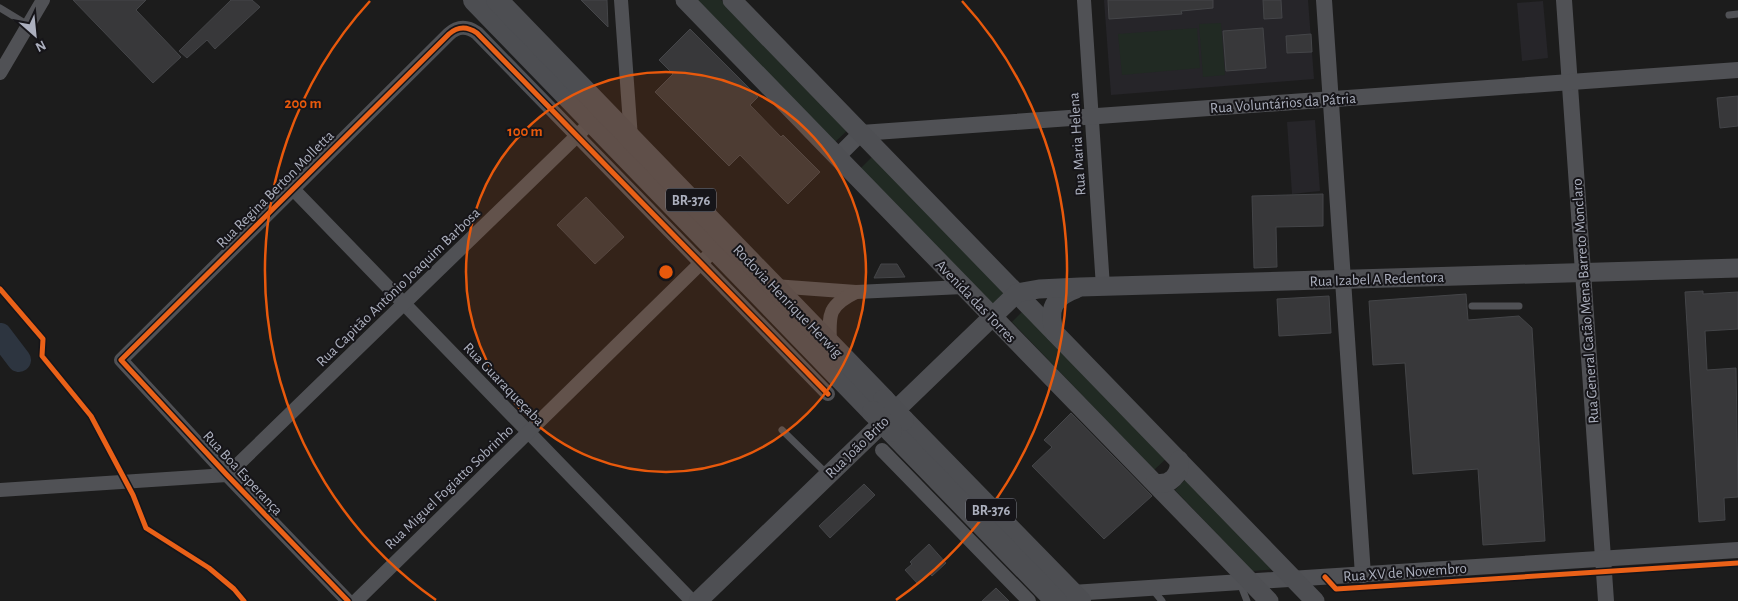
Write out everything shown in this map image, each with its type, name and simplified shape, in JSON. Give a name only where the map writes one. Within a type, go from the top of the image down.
[{"type":"highway","name":"Rodovia Henrique Herwig","points":[[474,0],[584,129],[708,256],[878,406]]},
{"type":"highway","name":"Rodovia Henrique Herwig","points":[[497,0],[830,344],[878,406],[892,434],[1054,599]]},
{"type":"main road","name":"Avenida das Torres","points":[[685,0],[992,317],[1156,483],[1245,582],[1269,601]]},
{"type":"main road","points":[[732,0],[1315,601]]},
{"type":"main road","name":"Rua Izabel A Redentora","points":[[1017,293],[1040,289],[1080,287],[1738,268]]},
{"type":"main road","points":[[1055,333],[1051,315],[1053,306],[1058,298],[1065,293],[1080,287]]},
{"type":"main road","name":"Rua João Brito","points":[[698,601],[1017,293]]},
{"type":"main road","points":[[1156,483],[1165,483],[1174,479],[1179,470],[1178,460]]},
{"type":"street","points":[[0,72],[43,0]]},
{"type":"street","points":[[621,0],[630,138]]},
{"type":"street","name":"Rua Maria Helena","points":[[1084,0],[1103,287]]},
{"type":"street","points":[[1324,0],[1364,575]]},
{"type":"street","name":"Rua General Catão Mena Barreto Monclaro","points":[[1564,0],[1606,601]]},
{"type":"street","name":"Rua Regina Berton Molletta","points":[[121,360],[452,31],[463,28],[477,33],[584,129]]},
{"type":"street","name":"Rua Voluntários da Pátria","points":[[861,133],[1738,70]]},
{"type":"street","name":"Rua Capitão Antônio Joaquim Barbosa","points":[[227,475],[584,129]]},
{"type":"street","points":[[837,157],[861,133]]},
{"type":"street","name":"Rua Guaraqueçaba","points":[[293,189],[692,601]]},
{"type":"street","points":[[708,256],[828,394]]},
{"type":"street","name":"Rua Miguel Fogiatto Sobrinho","points":[[356,601],[708,256]]},
{"type":"street","points":[[774,286],[856,292],[963,287]]},
{"type":"street","points":[[830,344],[829,326],[831,314],[835,306],[842,299],[856,292]]},
{"type":"street","name":"Rua Boa Esperança","points":[[121,360],[227,475],[348,601]]},
{"type":"street","points":[[0,490],[227,475]]},
{"type":"street","name":"Rua XV de Novembro","points":[[1054,599],[1114,596],[1151,588],[1738,550]]},
{"type":"lane","points":[[0,8],[28,25]]},
{"type":"lane","points":[[1729,15],[1738,14]]},
{"type":"lane","points":[[1472,306],[1518,306]]},
{"type":"lane","points":[[782,430],[828,475]]},
{"type":"lane","points":[[1245,582],[1247,601]]},
{"type":"lane","points":[[1151,588],[1162,601]]},
{"type":"shaded area","points":[[697,0],[721,0],[850,128],[835,142]]},
{"type":"shaded area","points":[[1104,0],[1308,0],[1314,79],[1111,95]]},
{"type":"shaded area","points":[[1543,1],[1548,58],[1522,61],[1517,3]]},
{"type":"shaded area","points":[[1221,23],[1225,75],[1203,77],[1199,24]]},
{"type":"shaded area","points":[[1197,28],[1200,68],[1122,75],[1118,34]]},
{"type":"shaded area","points":[[1315,120],[1320,191],[1292,194],[1287,122]]},
{"type":"shaded area","points":[[874,155],[1009,294],[993,306],[860,169]]},
{"type":"shaded area","points":[[1026,308],[1169,456],[1154,470],[1012,322]]},
{"type":"shaded area","points":[[1188,477],[1277,569],[1252,571],[1175,490]]},
{"type":"building","points":[[73,0],[146,0],[136,10],[181,57],[153,83]]},
{"type":"building","points":[[231,0],[252,0],[260,7],[215,49],[207,40],[187,58],[179,51]]},
{"type":"building","points":[[581,0],[607,0],[608,27]]},
{"type":"building","points":[[1108,0],[1213,0],[1213,8],[1181,11],[1182,14],[1109,19]]},
{"type":"building","points":[[1263,0],[1281,0],[1282,18],[1264,19]]},
{"type":"building","points":[[1263,28],[1266,68],[1226,71],[1223,31]]},
{"type":"building","points":[[690,29],[758,97],[750,105],[781,137],[783,135],[820,172],[788,204],[740,155],[729,166],[655,92],[673,74],[659,60]]},
{"type":"building","points":[[1311,34],[1312,52],[1287,53],[1286,36]]},
{"type":"building","points":[[1738,96],[1738,126],[1720,128],[1717,98]]},
{"type":"building","points":[[1323,194],[1323,226],[1276,227],[1277,267],[1254,268],[1252,196]]},
{"type":"building","points":[[586,197],[624,237],[595,264],[557,225]]},
{"type":"building","points":[[881,264],[897,264],[905,277],[874,278]]},
{"type":"building","points":[[1703,291],[1703,294],[1738,292],[1738,329],[1705,331],[1707,370],[1736,368],[1738,497],[1724,498],[1725,520],[1699,522],[1685,292]]},
{"type":"building","points":[[1466,294],[1468,320],[1519,316],[1532,328],[1545,541],[1483,545],[1478,469],[1413,474],[1405,363],[1373,365],[1369,301]]},
{"type":"building","points":[[1329,296],[1331,333],[1279,336],[1277,299]]},
{"type":"building","points":[[1071,413],[1152,496],[1104,539],[1032,466],[1052,447],[1044,440]]},
{"type":"building","points":[[864,484],[875,495],[830,538],[819,526]]},
{"type":"building","points":[[929,544],[946,563],[932,576],[929,573],[917,583],[905,570],[912,564],[910,562]]},
{"type":"building","points":[[996,588],[1009,601],[982,601]]},
{"type":"waterway","points":[[0,335],[19,360]]},
{"type":"cycle path","points":[[348,601],[227,475],[121,360],[456,29],[466,28],[477,33],[828,394]]},
{"type":"cycle path","points":[[0,289],[43,339],[42,356],[91,416],[133,495],[146,528],[209,568],[234,589],[244,601]]},
{"type":"cycle path","points":[[1325,577],[1336,589],[1738,563]]}]
